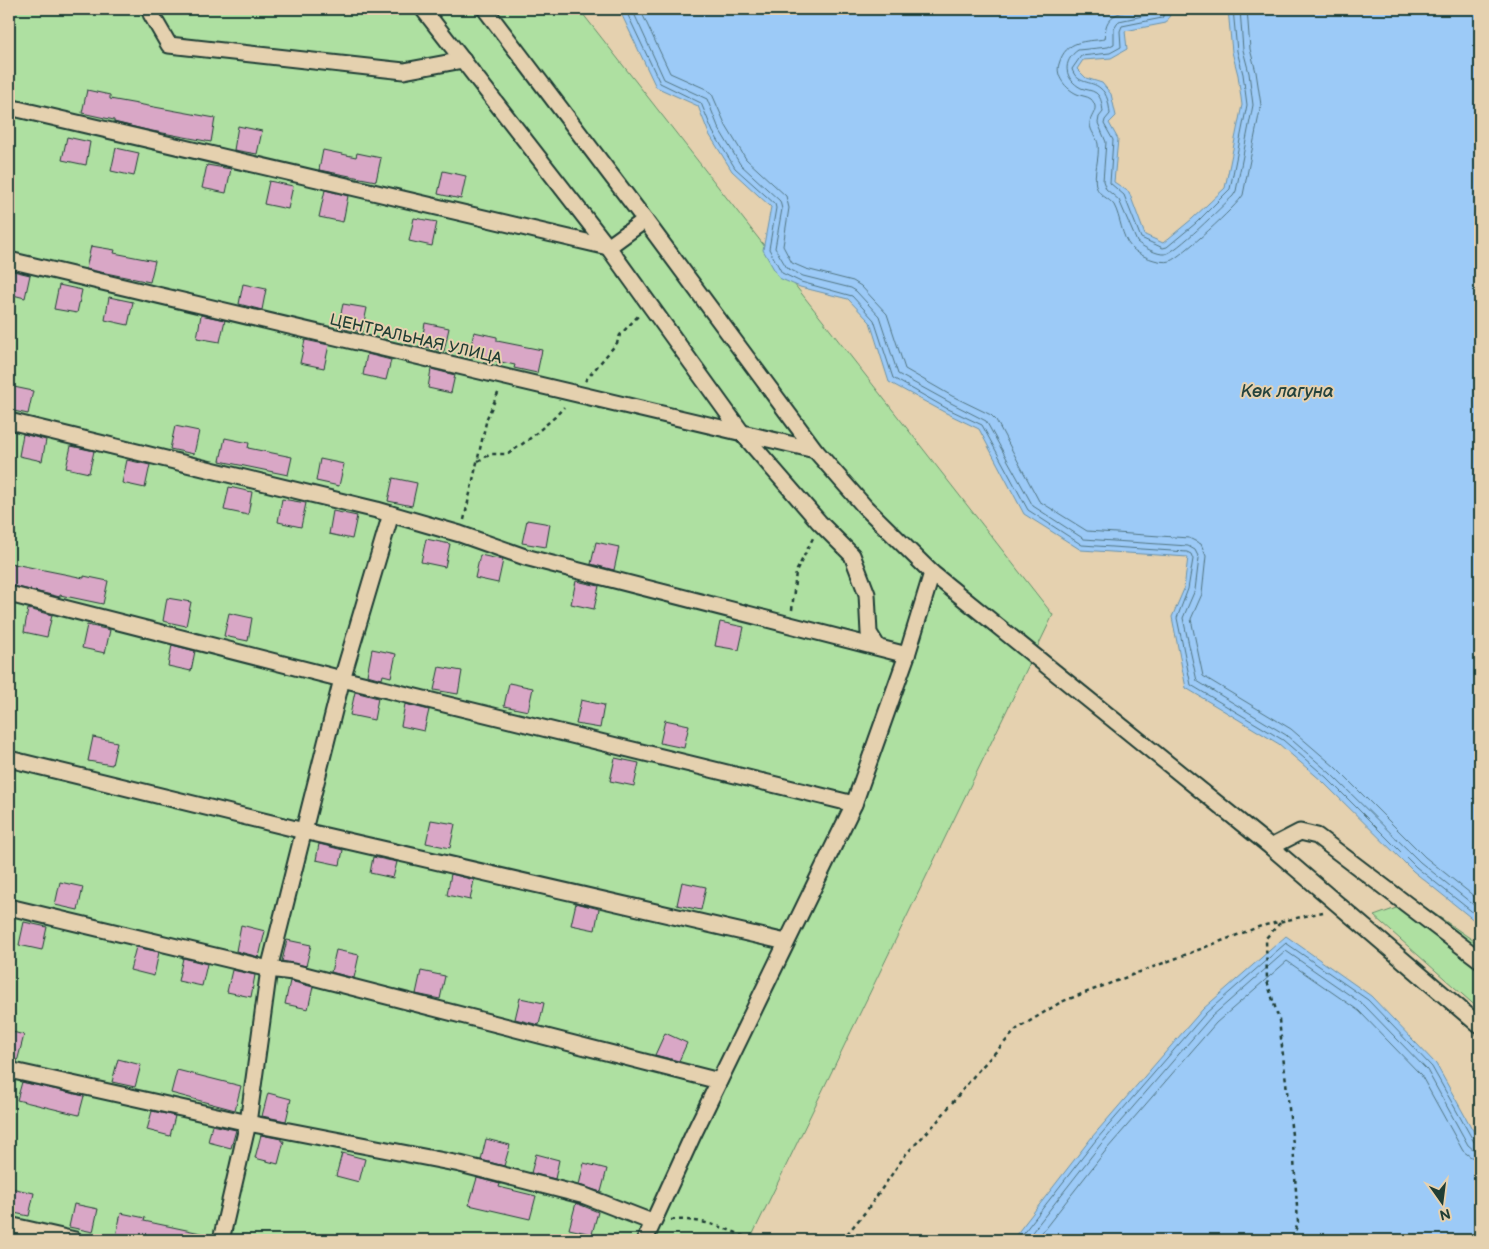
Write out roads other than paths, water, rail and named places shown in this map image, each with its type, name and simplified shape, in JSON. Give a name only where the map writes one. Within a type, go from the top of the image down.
[{"type":"street","points":[[152,9],[151,14],[169,45],[404,71],[463,60]]},
{"type":"street","points":[[423,9],[608,247],[742,433],[819,522],[852,555],[867,594],[869,632],[878,646]]},
{"type":"street","points":[[485,9],[645,220],[815,450],[865,507],[932,573],[1271,847],[1480,1026]]},
{"type":"street","points":[[9,107],[608,247],[645,220]]},
{"type":"street","name":"ЦЕНТРАЛЬНАЯ УЛИЦА","points":[[9,260],[815,450]]},
{"type":"street","points":[[9,421],[391,514],[460,534],[525,557],[878,646],[907,655]]},
{"type":"street","points":[[221,1240],[248,1123],[269,969],[342,679],[391,514]]},
{"type":"street","points":[[645,1240],[719,1081],[854,804],[907,655],[932,573]]},
{"type":"street","points":[[9,594],[342,679],[854,804]]},
{"type":"street","points":[[9,759],[786,942]]},
{"type":"street","points":[[1271,847],[1300,832],[1317,836],[1480,960]]},
{"type":"street","points":[[9,907],[269,969],[294,972],[719,1081]]},
{"type":"street","points":[[9,1070],[248,1123],[460,1164],[585,1196],[652,1222]]},
{"type":"street","points":[[9,1225],[75,1240]]},
{"type":"water","name":"Көк лагуна","points":[[619,9],[1173,9],[1166,23],[1125,31],[1127,49],[1111,58],[1083,60],[1077,69],[1086,78],[1102,83],[1111,94],[1116,116],[1109,123],[1118,139],[1114,182],[1129,192],[1145,235],[1163,243],[1225,188],[1242,105],[1238,75],[1232,52],[1228,9],[1480,9],[1480,925],[1413,871],[1322,781],[1279,744],[1186,688],[1172,617],[1184,589],[1188,557],[1081,550],[1024,514],[979,429],[889,382],[870,322],[848,299],[800,287],[779,278],[763,250],[771,207],[732,171],[709,134],[698,106],[656,87]]},
{"type":"water","points":[[1286,936],[1371,996],[1436,1064],[1480,1143],[1480,1240],[1012,1240],[1092,1137],[1203,1009]]}]
